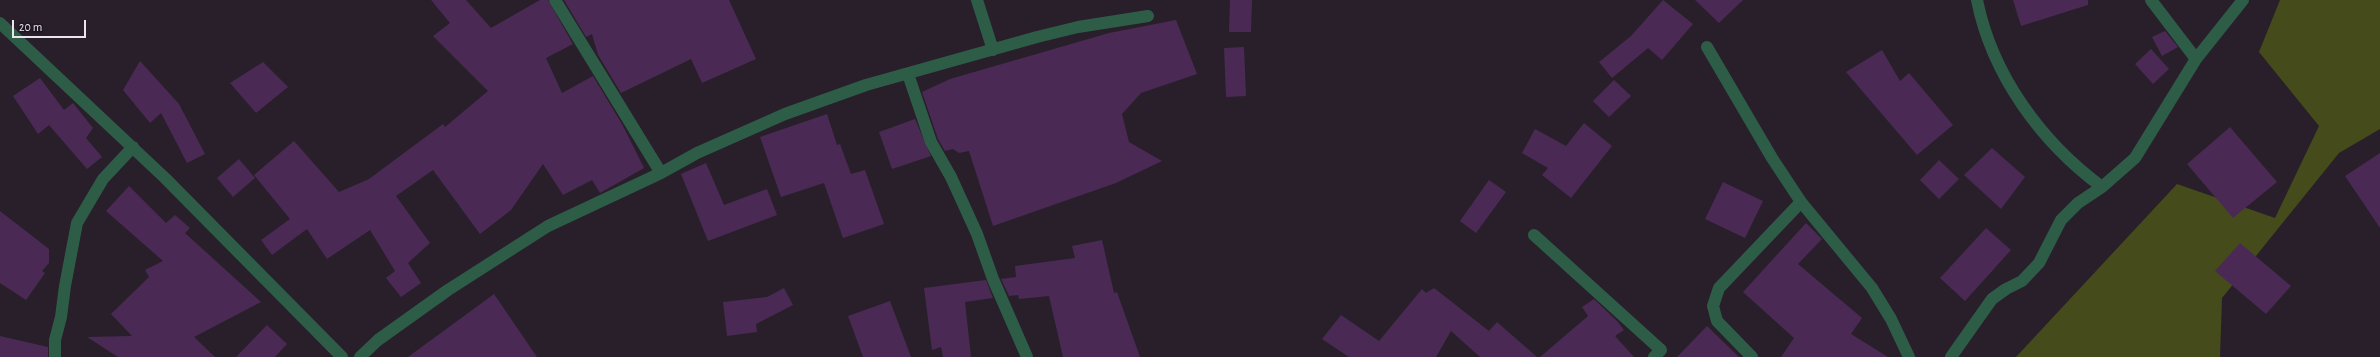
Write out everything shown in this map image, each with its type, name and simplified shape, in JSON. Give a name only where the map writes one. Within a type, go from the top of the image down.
[{"type":"street","points":[[556,0],[661,173]]},
{"type":"street","points":[[977,0],[993,50]]},
{"type":"street","points":[[1977,0],[1992,47],[2013,94],[2055,145],[2079,170],[2102,187]]},
{"type":"street","points":[[2151,0],[2196,59]]},
{"type":"street","points":[[1952,357],[1992,299],[2006,288],[2022,281],[2039,263],[2061,220],[2078,203],[2102,187],[2135,158],[2196,59],[2243,0]]},
{"type":"street","points":[[360,357],[378,340],[448,290],[542,230],[661,173],[697,153],[785,114],[841,93],[1058,31],[1148,16]]},
{"type":"street","points":[[0,23],[133,147],[342,357]]},
{"type":"street","points":[[1708,47],[1772,158],[1801,202],[1872,288],[1891,319],[1909,357]]},
{"type":"street","points":[[908,74],[930,142],[951,177],[978,234],[993,279],[1027,357]]},
{"type":"street","points":[[55,357],[55,340],[61,317],[65,286],[77,223],[103,180],[133,147]]},
{"type":"street","points":[[1752,357],[1717,321],[1713,306],[1719,288],[1801,202]]},
{"type":"street","points":[[1534,235],[1661,350],[1654,357]]},
{"type":"green space","points":[[2280,0],[2380,0],[2380,129],[2339,153],[2222,298],[2220,357],[2016,357],[2177,184],[2275,218],[2319,126],[2259,52]]},
{"type":"building","points":[[431,0],[466,0],[491,28],[540,0],[548,0],[573,44],[546,58],[562,93],[593,76],[622,124],[644,168],[600,193],[592,180],[563,195],[543,164],[511,210],[480,234],[433,170],[396,196],[430,243],[408,263],[421,283],[401,297],[386,278],[395,271],[370,230],[327,259],[307,229],[272,255],[261,240],[290,219],[254,175],[294,141],[339,192],[369,179],[443,124],[445,127],[488,91],[433,36],[450,23]]},
{"type":"building","points":[[564,0],[729,0],[756,59],[702,83],[691,59],[621,93],[598,55],[592,34],[586,37]]},
{"type":"building","points":[[1230,0],[1252,0],[1251,32],[1229,32]]},
{"type":"building","points":[[1663,0],[1693,24],[1662,60],[1648,48],[1612,78],[1599,62],[1631,36]]},
{"type":"building","points":[[1695,0],[1743,0],[1719,23]]},
{"type":"building","points":[[2013,0],[2088,0],[2088,5],[2021,26]]},
{"type":"building","points":[[1176,20],[1197,74],[1141,93],[1122,114],[1129,142],[1162,161],[1116,183],[993,226],[969,151],[959,153],[953,149],[945,151],[938,139],[922,92],[950,79],[1109,33]]},
{"type":"building","points":[[2165,31],[2178,47],[2162,56],[2152,37]]},
{"type":"building","points":[[1244,47],[1246,96],[1226,97],[1224,48]]},
{"type":"building","points":[[2151,49],[2169,69],[2153,84],[2135,64]]},
{"type":"building","points":[[1882,50],[1900,81],[1909,73],[1953,125],[1917,155],[1846,72]]},
{"type":"building","points":[[140,61],[179,104],[205,154],[187,163],[161,113],[150,123],[123,90]]},
{"type":"building","points":[[263,62],[288,87],[256,113],[230,83]]},
{"type":"building","points":[[40,78],[64,110],[73,103],[93,128],[86,138],[102,157],[87,169],[49,125],[38,134],[13,96]]},
{"type":"building","points":[[1614,80],[1631,96],[1609,117],[1593,101]]},
{"type":"building","points":[[827,114],[837,145],[840,144],[851,174],[865,170],[884,224],[843,238],[824,183],[781,197],[760,137]]},
{"type":"building","points":[[915,119],[931,156],[892,169],[879,132]]},
{"type":"building","points":[[1584,123],[1612,146],[1571,198],[1542,175],[1548,168],[1522,153],[1535,129],[1566,146]]},
{"type":"building","points":[[2230,127],[2277,182],[2233,218],[2187,164]]},
{"type":"building","points":[[1992,148],[2025,177],[2001,209],[1964,175]]},
{"type":"building","points":[[2380,153],[2380,228],[2345,176]]},
{"type":"building","points":[[239,159],[255,178],[233,197],[217,178]]},
{"type":"building","points":[[1939,160],[1959,179],[1939,199],[1920,180]]},
{"type":"building","points":[[706,163],[724,205],[767,189],[777,215],[708,241],[681,174]]},
{"type":"building","points":[[1489,180],[1506,192],[1476,233],[1460,221]]},
{"type":"building","points":[[1723,182],[1763,201],[1745,238],[1705,219]]},
{"type":"building","points":[[129,186],[166,223],[175,215],[190,228],[185,233],[261,302],[194,337],[215,357],[118,357],[87,337],[132,336],[111,314],[149,277],[145,270],[163,261],[106,211]]},
{"type":"building","points":[[0,211],[49,249],[49,263],[42,271],[45,273],[26,300],[0,283]]},
{"type":"building","points":[[1806,223],[1822,239],[1798,264],[1862,318],[1851,334],[1888,357],[1781,357],[1794,338],[1743,292]]},
{"type":"building","points":[[1986,228],[2011,250],[1965,301],[1940,278]]},
{"type":"building","points":[[1102,240],[1114,293],[1117,292],[1140,357],[1063,357],[1049,296],[1019,299],[1018,295],[1009,296],[1001,279],[1016,277],[1015,266],[1075,258],[1072,246]]},
{"type":"building","points":[[2240,243],[2291,286],[2266,314],[2215,271]]},
{"type":"building","points":[[986,280],[993,298],[965,302],[971,357],[943,357],[941,347],[932,350],[924,288]]},
{"type":"building","points":[[784,288],[793,305],[756,324],[757,332],[727,336],[723,302],[767,297]]},
{"type":"building","points":[[1434,288],[1489,331],[1497,322],[1537,357],[1480,357],[1451,331],[1436,357],[1349,357],[1322,339],[1341,315],[1379,341],[1422,289],[1426,293]]},
{"type":"building","points":[[494,294],[537,357],[408,357]]},
{"type":"building","points":[[1594,299],[1617,321],[1624,330],[1615,336],[1634,357],[1540,357],[1588,316],[1582,307]]},
{"type":"building","points":[[890,301],[911,357],[863,357],[848,316]]},
{"type":"building","points":[[267,325],[287,344],[275,357],[236,357]]},
{"type":"building","points":[[1707,326],[1739,357],[1677,357]]},
{"type":"building","points":[[0,336],[48,347],[48,357],[0,357]]}]
